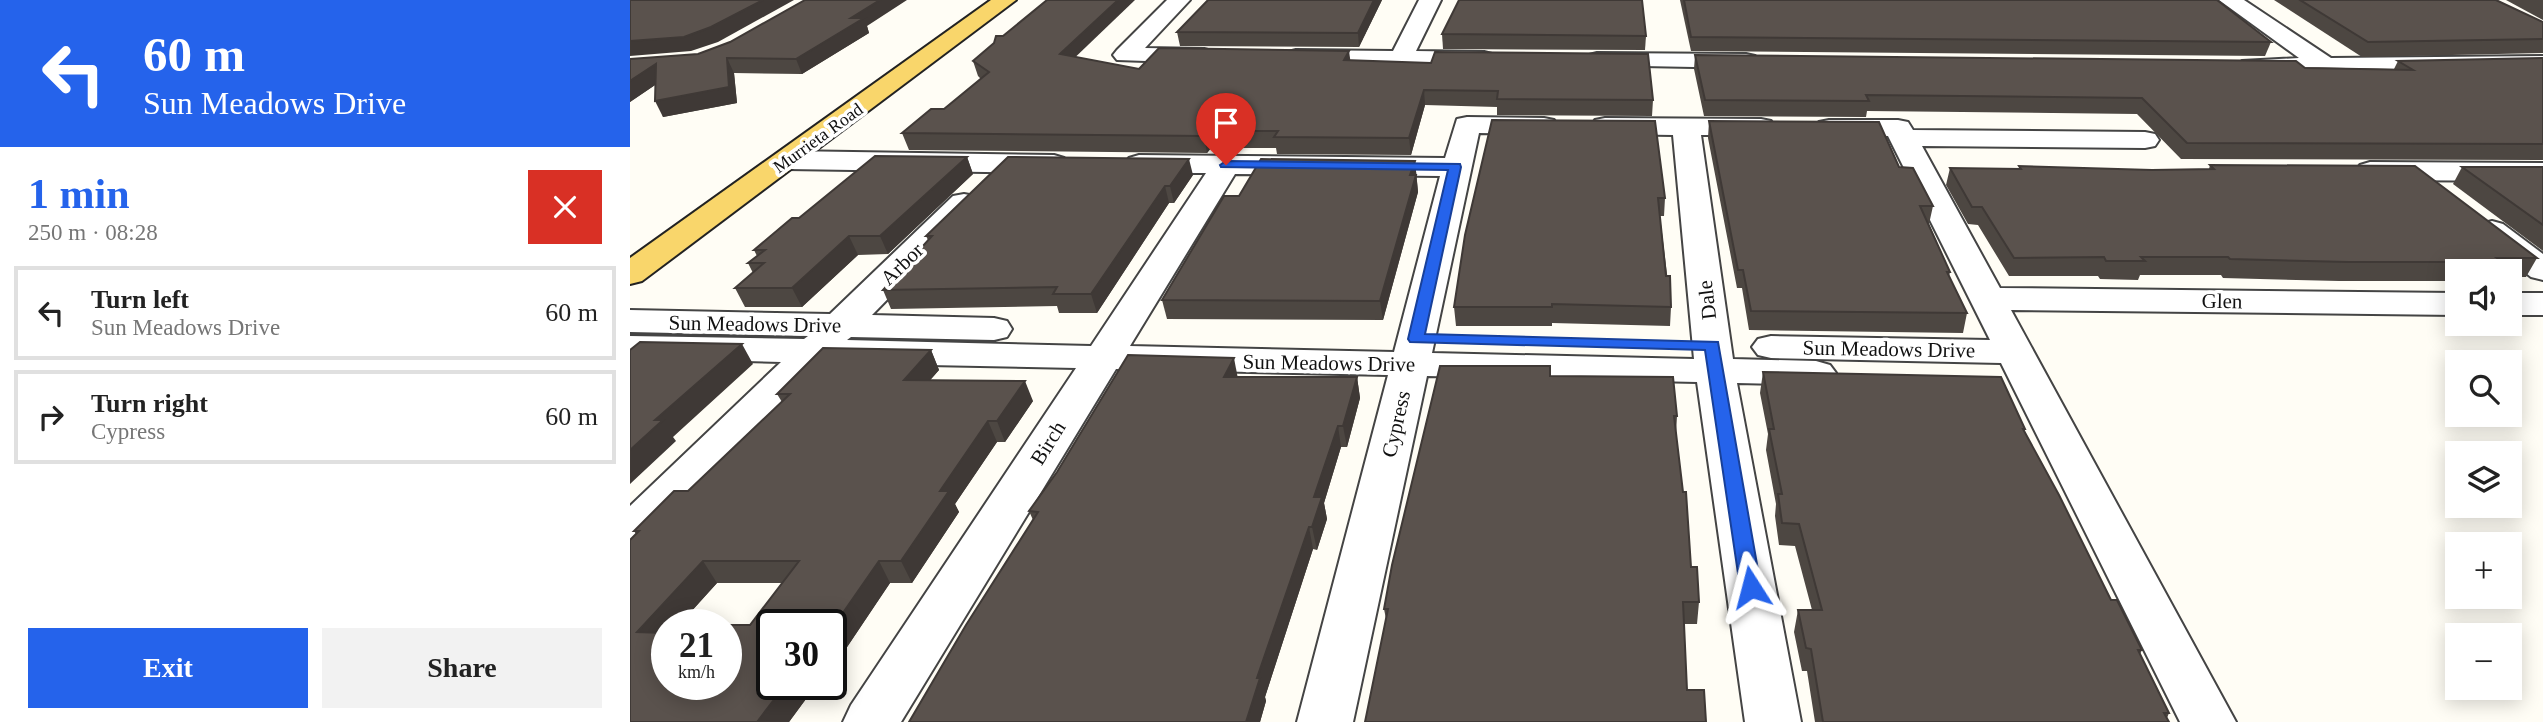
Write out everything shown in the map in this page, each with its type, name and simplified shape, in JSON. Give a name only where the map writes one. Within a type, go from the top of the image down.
[{"type":"main road","name":"Murrieta Road","points":[[630,274],[1005,0]]},
{"type":"street","points":[[1179,0],[1125,55],[1222,56]]},
{"type":"street","points":[[1401,58],[1430,0]]},
{"type":"street","points":[[2230,0],[2328,67]]},
{"type":"street","points":[[1277,57],[1512,59]]},
{"type":"street","points":[[1567,60],[1775,61]]},
{"type":"street","points":[[2231,66],[2543,63]]},
{"type":"street","name":"Cypress","points":[[1325,722],[1467,125],[1686,126]]},
{"type":"street","points":[[1686,126],[1898,128],[1933,170],[1986,299],[2208,722]]},
{"type":"street","name":"Dale","points":[[1686,126],[1714,358],[1773,722]]},
{"type":"street","points":[[1904,138],[2145,140]]},
{"type":"street","points":[[787,160],[1455,167]]},
{"type":"street","name":"Arbor","points":[[630,534],[1005,163]]},
{"type":"street","name":"Birch","points":[[871,722],[1226,165]]},
{"type":"street","points":[[2345,171],[2543,172]]},
{"type":"street","points":[[2414,171],[2543,270]]},
{"type":"street","name":"Glen","points":[[1986,299],[2445,304]]},
{"type":"street","points":[[2522,304],[2543,304]]},
{"type":"street","name":"Sun Meadows Drive","points":[[630,321],[839,326],[1110,345]]},
{"type":"street","name":"Sun Meadows Drive","points":[[630,347],[811,352],[1110,345],[2021,365]]},
{"type":"building","points":[[630,0],[763,0],[711,27],[684,37],[630,41]]},
{"type":"building","points":[[805,0],[880,0],[851,18],[864,18],[796,59],[727,58],[729,87],[655,101],[656,64],[630,81],[630,59],[698,54],[730,42]]},
{"type":"building","points":[[1047,0],[1118,0],[1060,54],[1139,69],[1159,48],[1349,51],[1344,60],[1431,63],[1435,52],[1648,54],[1653,100],[1497,99],[1498,91],[1424,90],[1409,138],[1274,137],[1278,131],[1207,131],[1204,136],[902,133],[931,109],[944,109],[989,72],[973,61],[994,43],[996,36],[1003,36]]},
{"type":"building","points":[[1208,0],[1374,0],[1358,33],[1177,32]]},
{"type":"building","points":[[1459,0],[1642,0],[1646,36],[1442,34]]},
{"type":"building","points":[[1684,0],[2217,0],[2271,42],[1691,37]]},
{"type":"building","points":[[2300,0],[2496,0],[2543,22],[2543,39],[2368,42]]},
{"type":"building","points":[[1695,55],[2296,61],[2305,68],[2413,70],[2398,61],[2543,58],[2543,144],[2187,143],[2142,98],[1866,95],[1869,101],[1705,100]]},
{"type":"building","points":[[1492,120],[1655,121],[1665,198],[1658,198],[1666,276],[1670,276],[1671,307],[1552,304],[1552,307],[1454,307],[1465,235]]},
{"type":"building","points":[[1709,121],[1879,122],[1899,167],[1913,168],[1933,206],[1920,206],[1967,313],[1751,311],[1743,270],[1738,270]]},
{"type":"building","points":[[875,156],[967,157],[880,236],[849,236],[792,288],[735,288],[764,263],[748,263],[765,250],[754,250],[792,218],[799,218]]},
{"type":"building","points":[[1008,157],[1189,159],[1170,186],[1165,186],[1091,294],[1053,294],[1057,287],[883,290],[932,236],[926,236]]},
{"type":"building","points":[[1261,159],[1415,161],[1410,175],[1416,175],[1380,301],[1162,300],[1224,196],[1239,196]]},
{"type":"building","points":[[2210,165],[2415,166],[2537,258],[2348,262],[2228,257],[2141,257],[2145,261],[2106,261],[2104,257],[2014,258],[1982,207],[1972,207],[1950,168],[2021,169],[2019,166],[2214,169]]},
{"type":"building","points":[[2462,167],[2543,167],[2543,225]]},
{"type":"building","points":[[640,342],[742,344],[655,420],[663,420],[630,450],[630,350]]},
{"type":"building","points":[[823,348],[931,350],[904,380],[1025,381],[997,421],[988,421],[940,491],[949,491],[901,561],[879,561],[846,609],[762,609],[799,561],[703,561],[658,609],[651,609],[651,617],[637,632],[651,632],[651,700],[742,700],[742,625],[750,625],[756,617],[756,700],[774,700],[757,722],[630,722],[630,540],[639,531],[634,531],[674,491],[688,491],[790,394],[777,394]]},
{"type":"building","points":[[1128,355],[1234,358],[1224,377],[1357,377],[1343,426],[1338,426],[1314,497],[1322,497],[1257,678],[1260,678],[1246,722],[909,722],[966,625],[1038,512],[1029,511],[1057,472]]},
{"type":"building","points":[[1440,366],[1550,366],[1550,376],[1673,377],[1677,416],[1674,416],[1683,492],[1686,492],[1691,567],[1697,567],[1699,602],[1683,602],[1687,690],[1704,690],[1706,722],[1365,722],[1388,609],[1384,609],[1392,565]]},
{"type":"building","points":[[1763,372],[2001,377],[2023,429],[2111,600],[2117,600],[2142,650],[2138,650],[2169,713],[2164,713],[2169,722],[1823,722],[1811,649],[1806,648],[1798,610],[1822,610],[1799,524],[1782,523],[1778,494],[1782,494],[1769,429],[1774,429]]},
{"type":"route","points":[[1226,165],[1455,167],[1416,339],[1712,345],[1751,587]]}]
